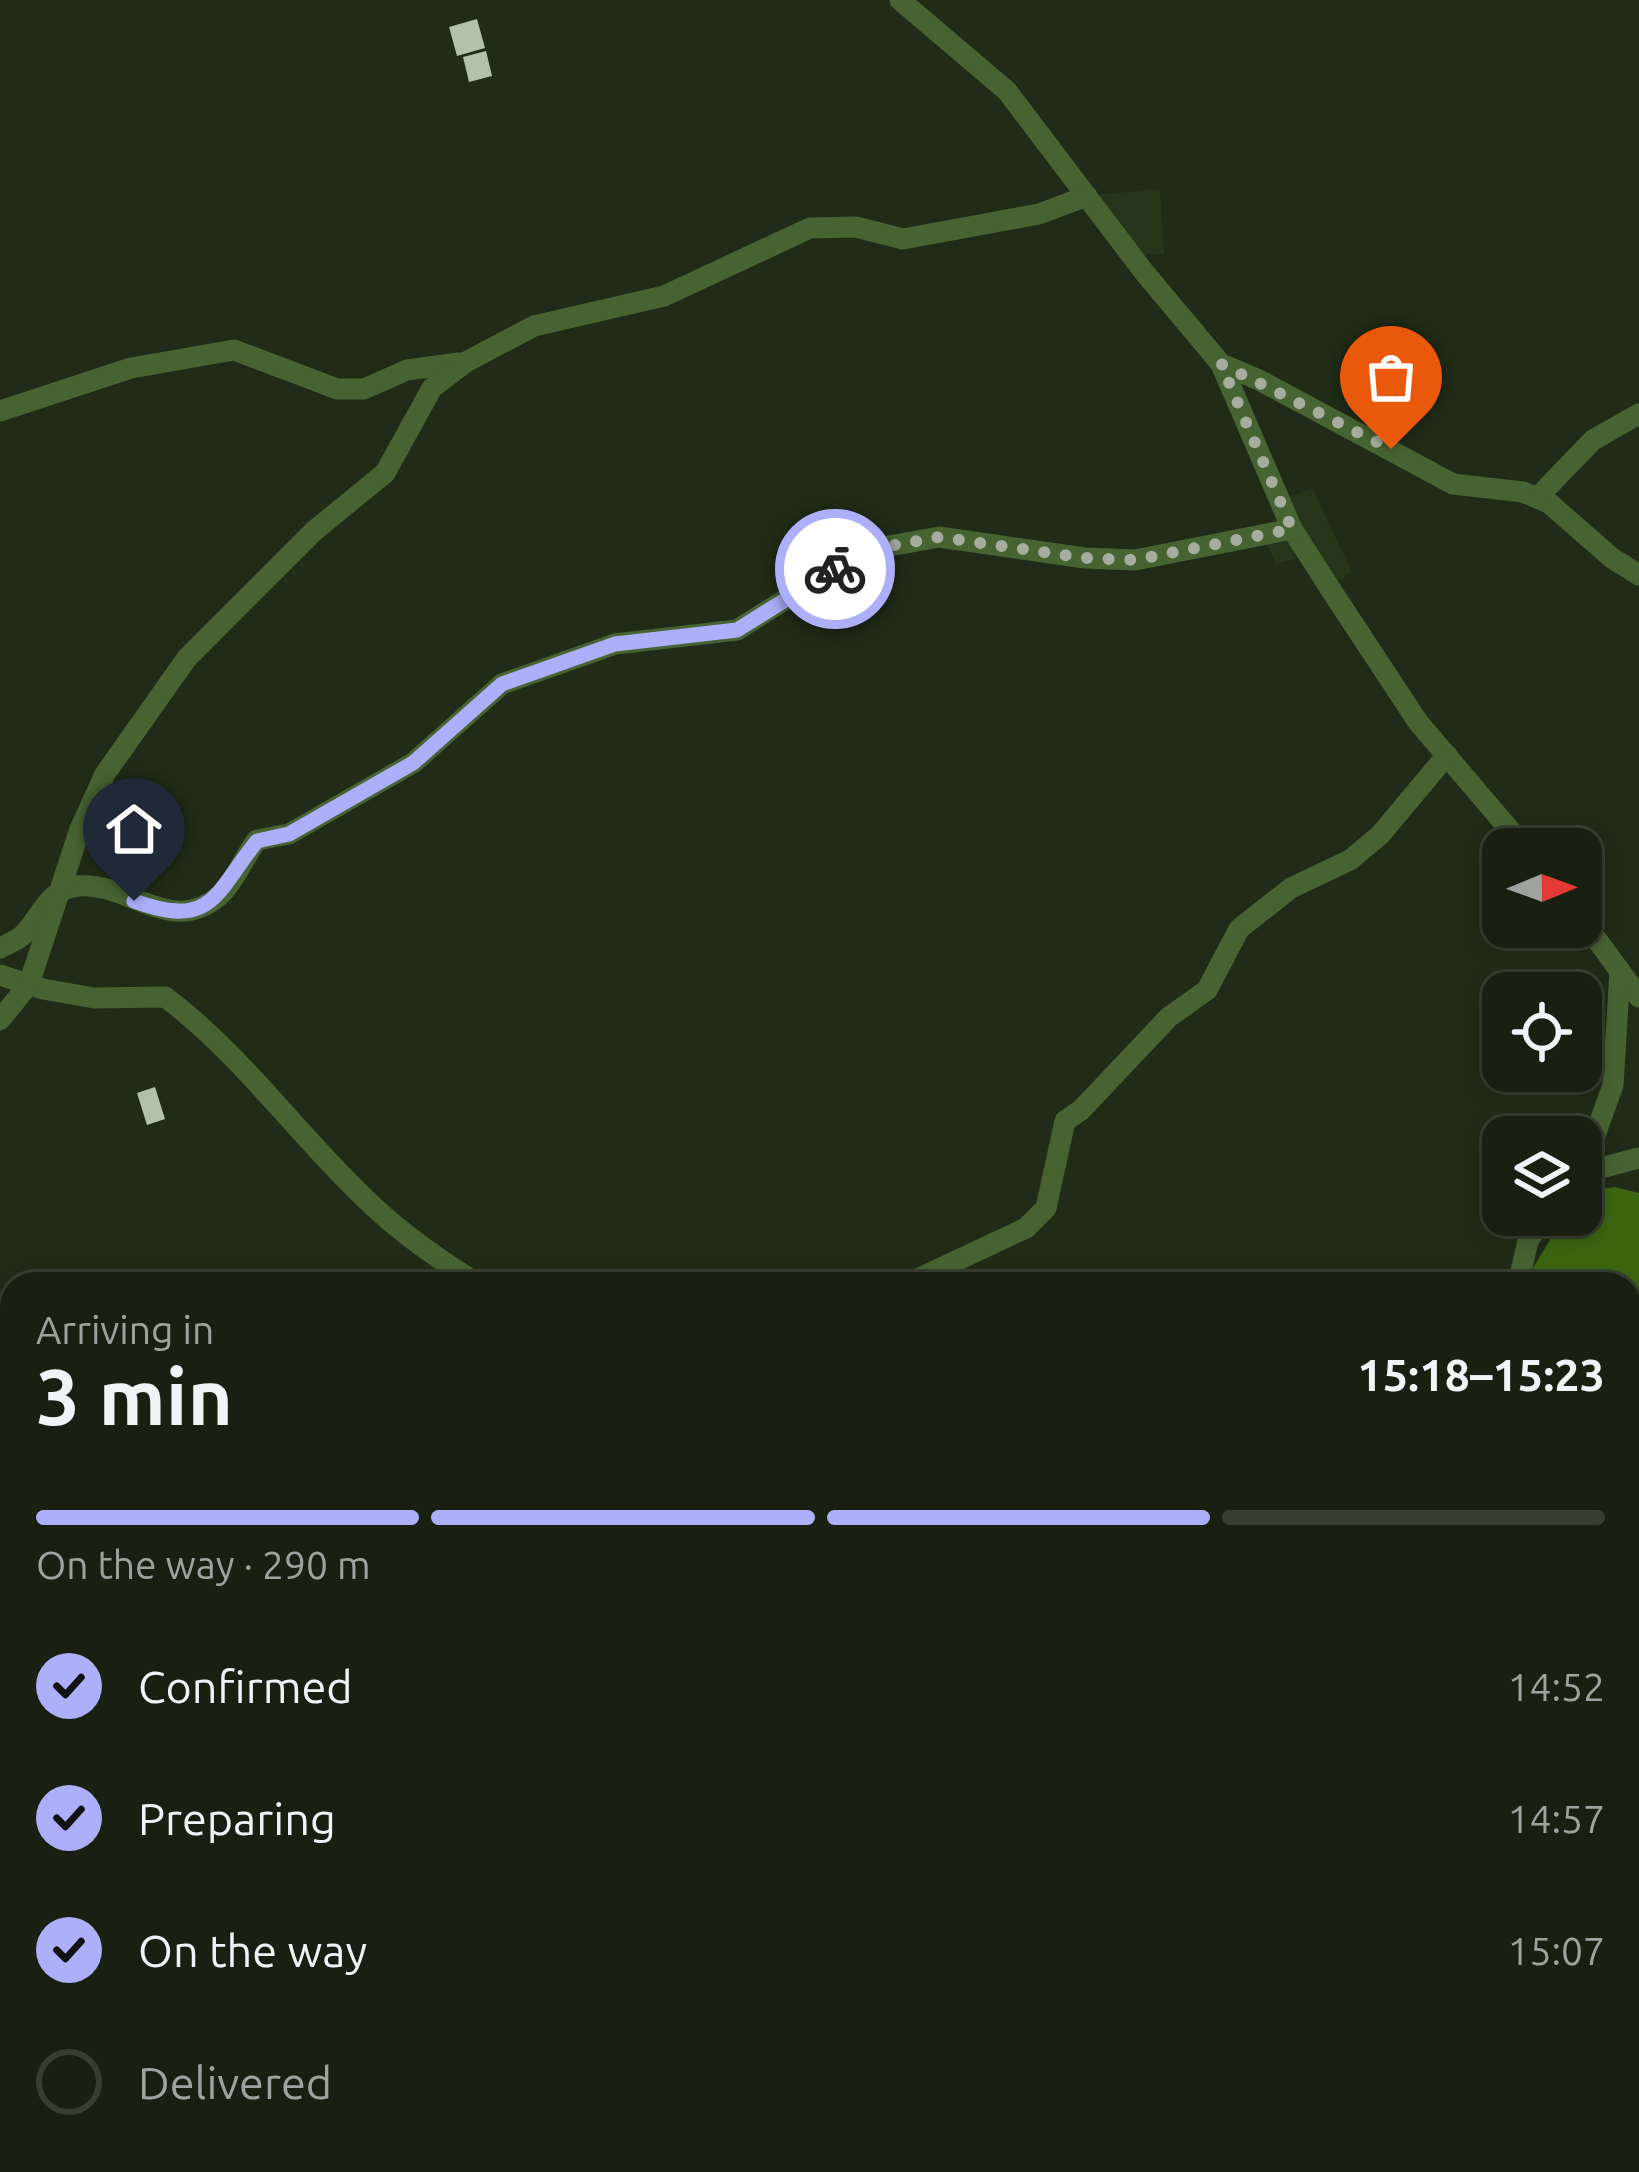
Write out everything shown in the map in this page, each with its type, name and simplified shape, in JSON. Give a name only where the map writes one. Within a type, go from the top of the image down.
[{"type":"street","points":[[900,0],[1007,91],[1144,272],[1221,364],[1292,529],[1418,722],[1508,828]]},
{"type":"street","points":[[0,1020],[29,984],[80,829],[104,774],[187,658],[314,531],[385,473],[432,388],[466,362],[534,326],[664,296],[810,228],[856,227],[903,239],[1039,214],[1087,196]]},
{"type":"street","points":[[0,411],[131,368],[234,350],[337,388],[364,389],[407,370],[466,362]]},
{"type":"street","points":[[1221,364],[1453,484],[1522,492],[1549,503],[1639,575]]},
{"type":"street","points":[[1537,498],[1593,440],[1639,414]]},
{"type":"street","points":[[0,948],[22,937],[60,891],[81,886],[166,912],[207,903],[223,893],[257,841],[289,834],[413,763],[502,684],[615,644],[737,630],[824,575],[884,547],[939,537],[1085,558],[1135,560],[1292,529]]},
{"type":"street","points":[[933,1272],[1026,1228],[1046,1208],[1065,1121],[1169,1017],[1208,990],[1239,928],[1291,888],[1350,860],[1380,835],[1447,755]]},
{"type":"street","points":[[1602,946],[1639,997]]},
{"type":"street","points":[[1602,1116],[1613,1085],[1620,970]]},
{"type":"street","points":[[0,975],[94,998],[165,997],[229,1054],[371,1204],[422,1249],[459,1272]]},
{"type":"street","points":[[1602,1168],[1639,1158]]},
{"type":"street","points":[[1520,1272],[1531,1236]]},
{"type":"shaded area","points":[[1160,189],[1164,254],[1131,255],[1087,196]]},
{"type":"shaded area","points":[[1312,488],[1352,572],[1329,587],[1309,555],[1276,564],[1262,534],[1292,528],[1280,501]]},
{"type":"shaded area","points":[[1602,1189],[1639,1193],[1639,1272],[1531,1272],[1552,1236],[1602,1236]]},
{"type":"building","points":[[477,19],[485,48],[457,56],[449,27]]},
{"type":"building","points":[[486,51],[492,76],[469,82],[463,57]]},
{"type":"building","points":[[155,1087],[165,1119],[147,1125],[137,1093]]},
{"type":"way so far","points":[[835,569],[884,547],[939,537],[1085,558],[1135,560],[1292,529],[1221,364],[1391,449]]},
{"type":"route","points":[[134,901],[166,912],[207,903],[223,893],[257,841],[289,834],[413,763],[502,684],[615,644],[737,630],[835,569]]}]
